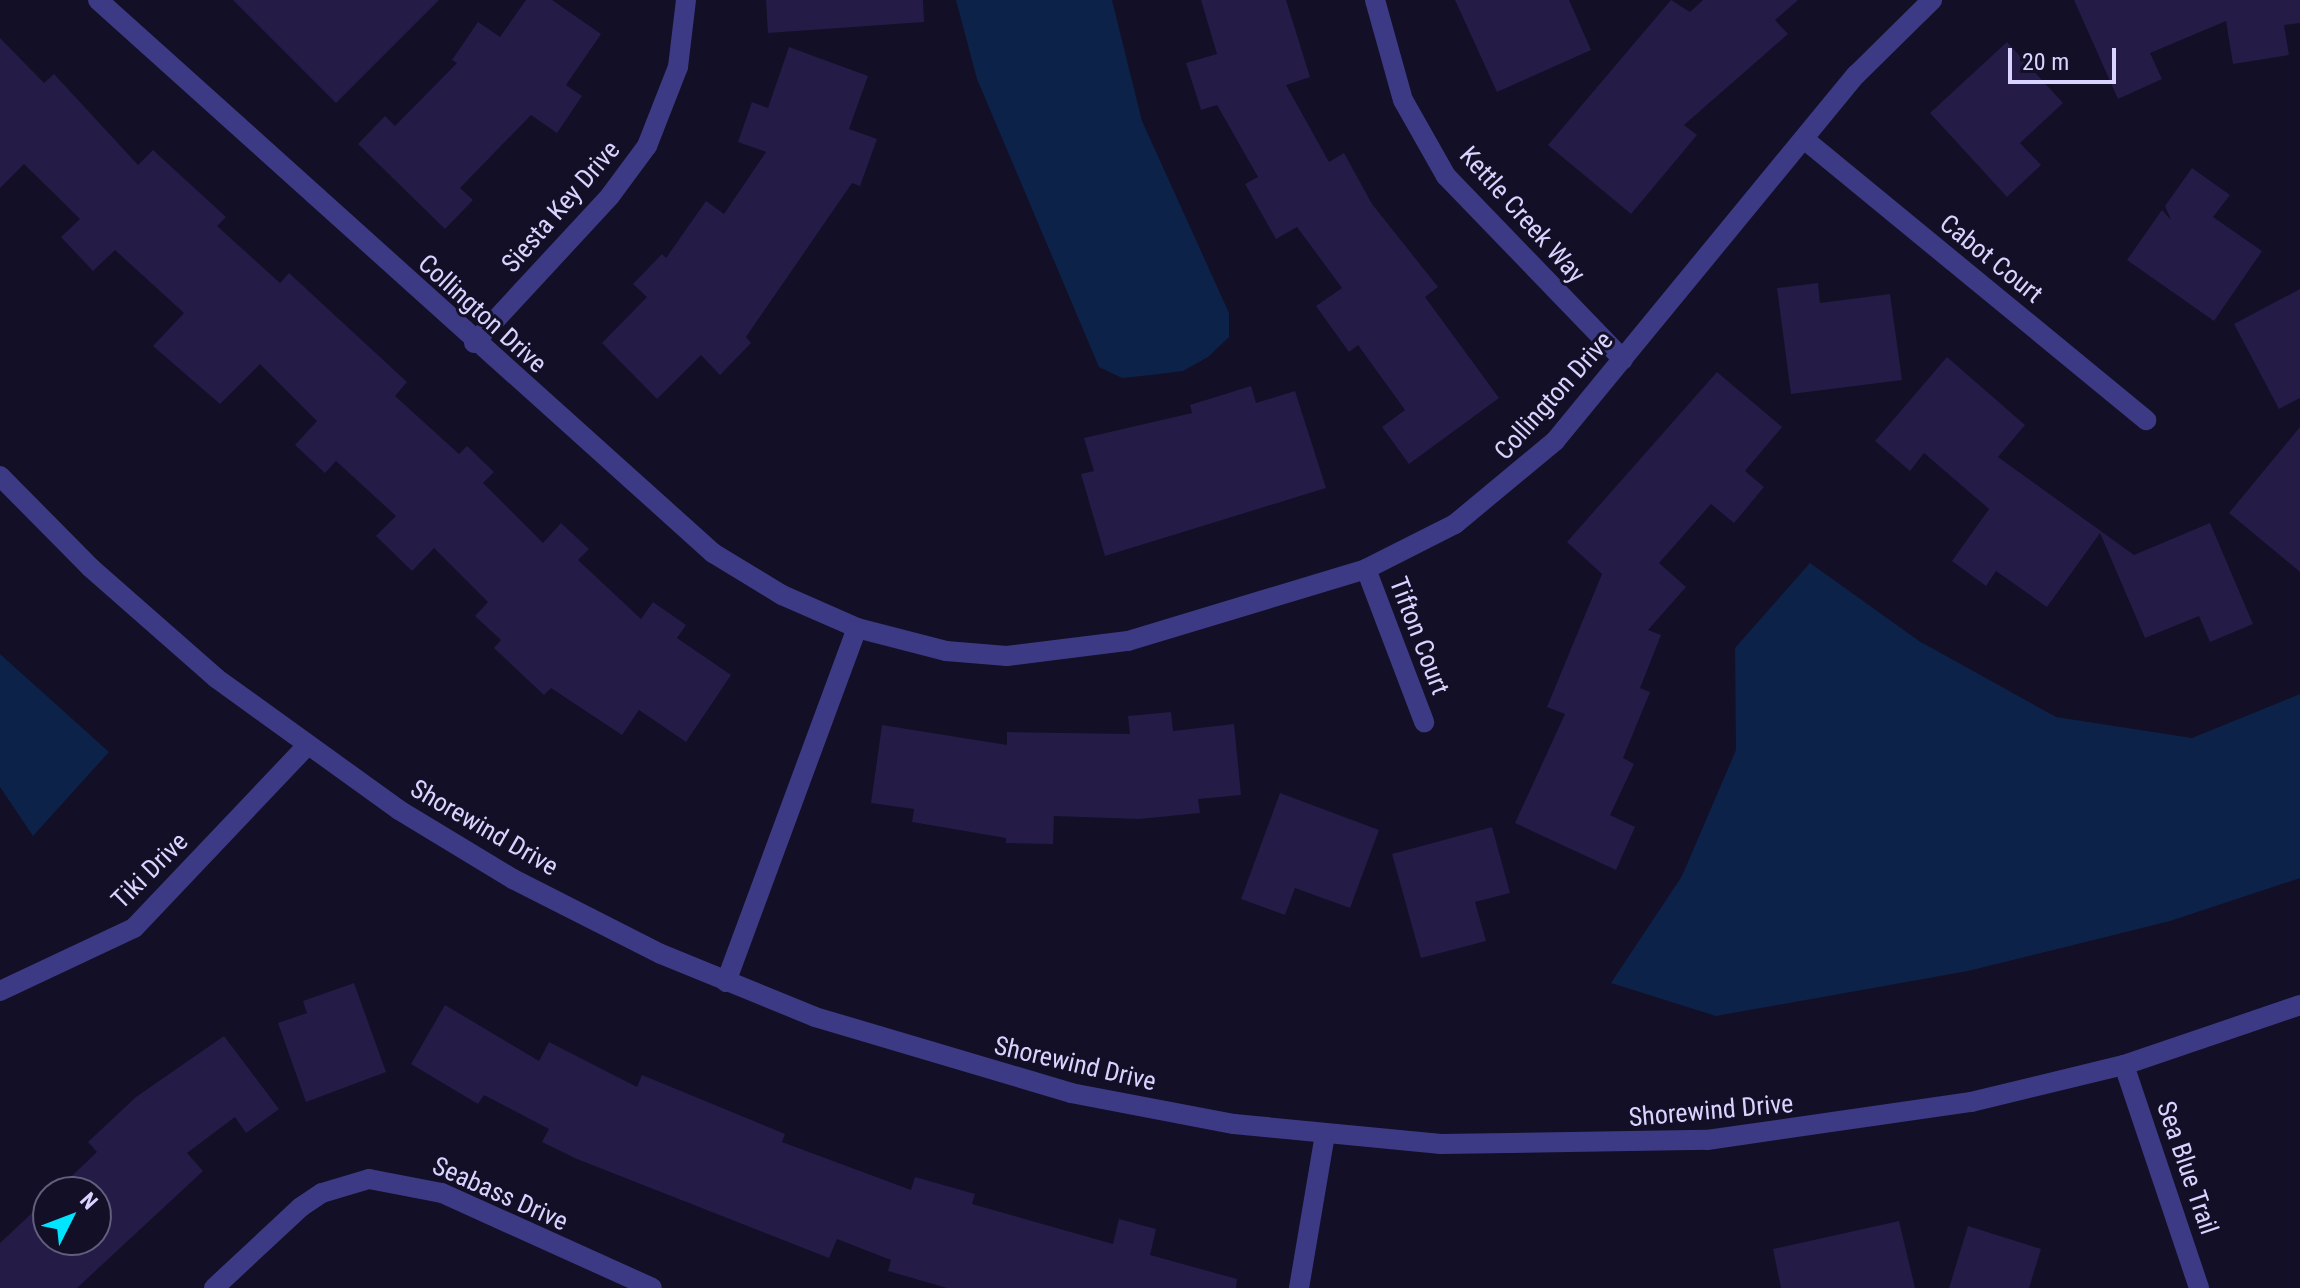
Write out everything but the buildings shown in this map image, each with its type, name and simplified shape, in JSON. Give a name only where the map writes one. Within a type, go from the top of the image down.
[{"type":"street","name":"Collington Drive","points":[[98,0],[474,343],[713,553],[782,595],[857,628],[946,651],[1068,653],[1128,641],[1366,569],[1455,524],[1508,485],[1623,359],[1891,37],[1932,0]]},
{"type":"street","name":"Siesta Key Drive","points":[[474,343],[610,196],[647,146],[678,67],[686,0]]},
{"type":"street","name":"Kettle Creek Way","points":[[1375,0],[1403,100],[1446,176],[1623,359]]},
{"type":"street","name":"Cabot Court","points":[[1804,139],[2146,420]]},
{"type":"street","name":"Shorewind Drive","points":[[0,476],[125,598],[307,746],[513,879],[726,982],[942,1059],[1071,1093],[1325,1135],[1574,1146],[1707,1140],[1971,1102],[2124,1065],[2300,1005]]},
{"type":"street","name":"Tifton Court","points":[[1366,569],[1424,722]]},
{"type":"street","points":[[726,982],[857,628]]},
{"type":"street","name":"Tiki Drive","points":[[0,991],[134,928],[307,746]]},
{"type":"street","name":"Sea Blue Trail","points":[[2124,1065],[2199,1288]]},
{"type":"street","points":[[1299,1288],[1325,1135]]},
{"type":"street","name":"Seabass Drive","points":[[214,1288],[322,1193],[394,1179],[442,1193],[652,1288]]},
{"type":"water","points":[[956,0],[1112,0],[1142,121],[1229,313],[1229,337],[1208,357],[1183,371],[1122,378],[1099,367],[977,79]]},
{"type":"water","points":[[1810,563],[1919,641],[2056,717],[2192,738],[2300,694],[2300,878],[2170,921],[1968,971],[1716,1016],[1611,983],[1682,876],[1736,750],[1735,648]]},
{"type":"water","points":[[0,654],[109,752],[33,836],[0,787]]}]
